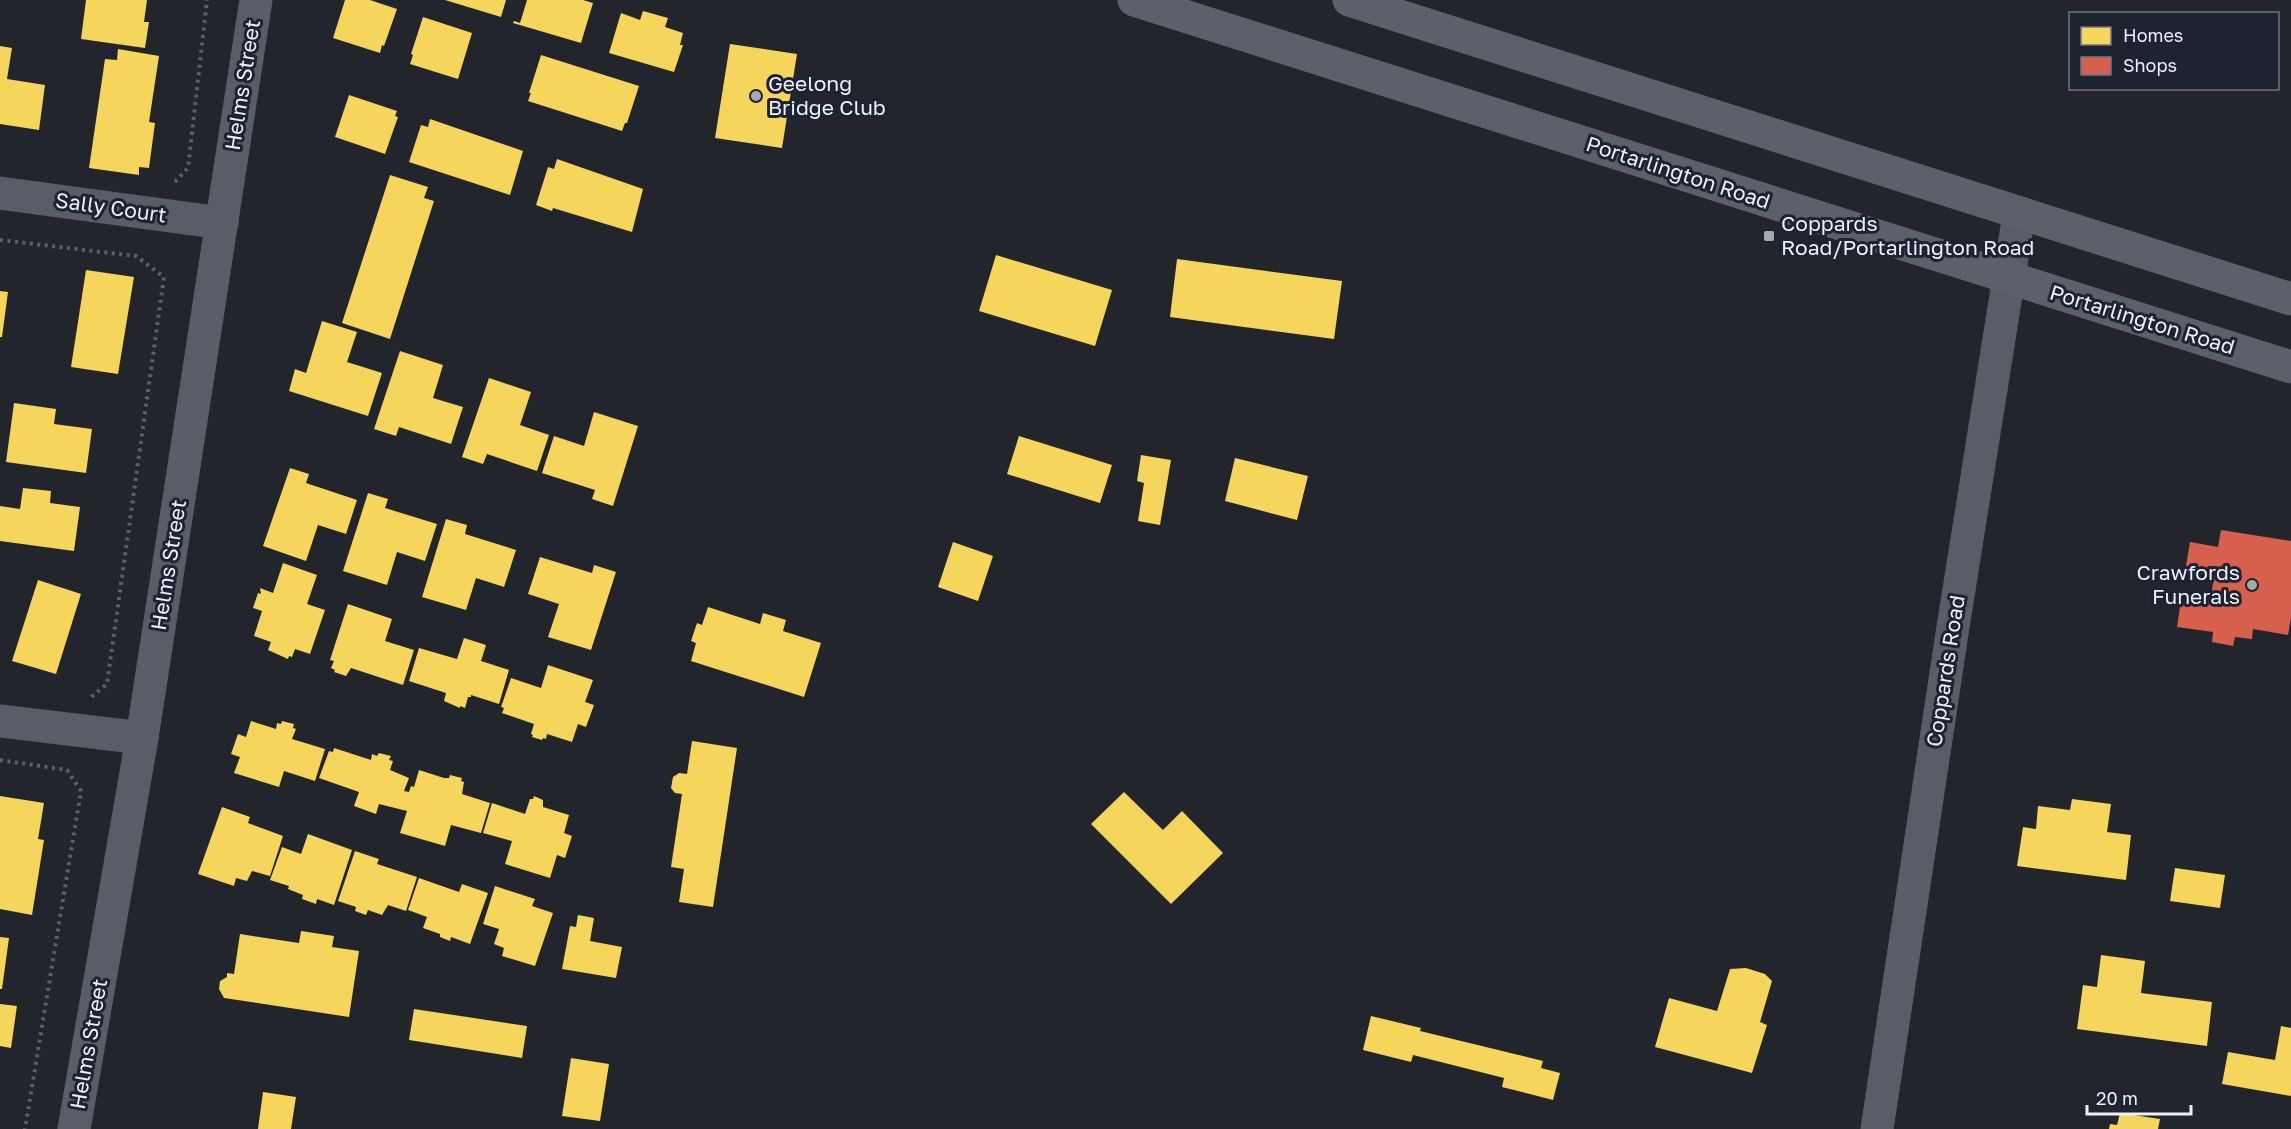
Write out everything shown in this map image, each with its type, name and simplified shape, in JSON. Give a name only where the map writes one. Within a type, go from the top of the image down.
[{"type":"main road","name":"Portarlington Road","points":[[1134,0],[2291,367]]},
{"type":"main road","points":[[1349,0],[2291,299]]},
{"type":"street","name":"Helms Street","points":[[74,1129],[142,738],[256,0]]},
{"type":"street","name":"Sally Court","points":[[0,193],[222,223]]},
{"type":"street","name":"Coppards Road","points":[[1877,1129],[2019,214]]},
{"type":"street","points":[[0,721],[142,738]]},
{"type":"path","points":[[172,185],[188,168],[207,0]]},
{"type":"path","points":[[0,240],[136,256],[164,277],[106,684],[81,705]]},
{"type":"path","points":[[0,760],[67,770],[81,791],[25,1129]]},
{"type":"building: Homes","points":[[86,0],[147,0],[144,22],[149,22],[145,48],[81,39]]},
{"type":"building: Homes","points":[[345,0],[370,0],[397,9],[380,53],[333,38]]},
{"type":"building: Homes","points":[[445,0],[506,0],[501,17]]},
{"type":"building: Homes","points":[[527,0],[583,0],[593,3],[581,43],[513,23],[514,21],[520,23]]},
{"type":"building: Homes","points":[[643,11],[668,18],[665,27],[683,33],[680,45],[683,45],[674,72],[609,53],[621,13],[640,20]]},
{"type":"building: Homes","points":[[423,17],[472,33],[458,79],[410,64]]},
{"type":"building: Homes","name":"Geelong Bridge Club","points":[[730,44],[797,54],[782,148],[715,138]]},
{"type":"building: Homes","points":[[0,46],[12,48],[7,79],[45,85],[39,130],[0,124]]},
{"type":"building: Homes","points":[[118,49],[159,56],[149,122],[155,123],[149,168],[139,167],[139,175],[89,168],[105,59],[117,60]]},
{"type":"building: Homes","points":[[541,55],[639,86],[627,123],[622,131],[528,101]]},
{"type":"building: Homes","points":[[349,95],[397,111],[395,116],[398,117],[385,154],[335,137]]},
{"type":"building: Homes","points":[[430,119],[523,151],[510,195],[409,162],[421,125],[428,127]]},
{"type":"building: Homes","points":[[557,159],[643,189],[632,232],[536,205],[548,167],[554,169]]},
{"type":"building: Homes","points":[[390,175],[428,187],[424,198],[434,201],[390,339],[342,323]]},
{"type":"building: Homes","points":[[996,255],[1112,290],[1095,346],[979,311]]},
{"type":"building: Homes","points":[[1177,259],[1342,281],[1334,339],[1170,317]]},
{"type":"building: Homes","points":[[86,270],[134,277],[118,374],[71,367]]},
{"type":"building: Homes","points":[[0,291],[8,292],[2,337],[0,337]]},
{"type":"building: Homes","points":[[322,321],[357,332],[347,362],[382,373],[368,416],[289,391],[295,369],[306,373]]},
{"type":"building: Homes","points":[[400,351],[443,365],[433,398],[463,407],[451,444],[399,427],[396,436],[374,429]]},
{"type":"building: Homes","points":[[489,378],[531,392],[520,425],[549,435],[537,471],[487,454],[483,464],[462,457]]},
{"type":"building: Homes","points":[[14,403],[56,409],[54,424],[92,429],[86,473],[6,462]]},
{"type":"building: Homes","points":[[594,412],[638,426],[613,506],[592,499],[595,490],[542,473],[554,436],[584,446]]},
{"type":"building: Homes","points":[[1019,436],[1112,465],[1100,503],[1007,474]]},
{"type":"building: Homes","points":[[1141,455],[1171,460],[1160,525],[1138,521],[1144,483],[1137,481]]},
{"type":"building: Homes","points":[[1235,458],[1308,476],[1297,520],[1225,501]]},
{"type":"building: Homes","points":[[290,468],[309,474],[306,483],[357,500],[346,534],[318,525],[306,561],[263,546]]},
{"type":"building: Homes","points":[[23,488],[51,491],[50,503],[80,507],[74,551],[0,541],[0,506],[20,509]]},
{"type":"building: Homes","points":[[368,493],[388,499],[385,508],[437,524],[425,561],[397,552],[387,585],[343,571]]},
{"type":"building: Homes","points":[[446,519],[467,525],[465,534],[516,550],[504,587],[476,578],[466,610],[422,597]]},
{"type":"building: Homes","points":[[953,542],[993,556],[978,601],[938,587]]},
{"type":"building: Homes","points":[[540,557],[592,573],[594,565],[616,572],[591,650],[548,637],[559,604],[528,594]]},
{"type":"building: Homes","points":[[283,563],[317,575],[307,604],[325,610],[310,654],[295,649],[292,657],[289,656],[288,659],[268,650],[271,642],[254,636],[262,611],[253,608],[258,593],[261,594],[260,588],[273,593]]},
{"type":"building: Homes","points":[[38,580],[81,594],[56,674],[12,661]]},
{"type":"building: Homes","points":[[348,604],[392,619],[385,641],[414,650],[403,685],[351,668],[346,676],[334,672],[335,670],[331,668],[334,661],[330,660]]},
{"type":"building: Homes","points":[[708,607],[760,624],[763,613],[786,620],[783,631],[821,643],[804,697],[691,661],[696,643],[691,641],[697,623],[702,625]]},
{"type":"building: Homes","points":[[464,638],[486,645],[481,661],[509,670],[499,704],[471,695],[468,697],[465,708],[460,706],[460,708],[444,701],[446,693],[409,681],[419,648],[457,659]]},
{"type":"building: Homes","points":[[548,665],[593,680],[585,702],[594,705],[586,727],[578,724],[572,742],[547,734],[546,739],[542,740],[532,737],[534,724],[502,713],[504,708],[501,707],[511,678],[541,688]]},
{"type":"building: Homes","points":[[251,721],[276,729],[277,723],[281,724],[282,721],[294,724],[293,728],[296,729],[292,739],[325,749],[315,781],[284,771],[279,787],[234,773],[240,757],[231,754],[238,734],[246,737]]},
{"type":"building: Homes","points":[[692,741],[737,748],[713,907],[679,902],[684,869],[671,867],[682,794],[675,793],[671,788],[673,777],[679,773],[687,774]]},
{"type":"building: Homes","points":[[334,748],[371,760],[372,754],[391,756],[389,760],[393,761],[390,770],[409,778],[404,791],[409,792],[411,786],[414,787],[419,770],[444,778],[449,778],[450,775],[462,778],[461,781],[464,782],[462,794],[490,803],[481,833],[451,825],[445,846],[400,833],[407,811],[379,804],[376,814],[354,806],[359,792],[319,778],[329,751],[333,752]]},
{"type":"building: Homes","points":[[1124,792],[1163,830],[1182,811],[1223,853],[1171,904],[1091,824]]},
{"type":"building: Homes","points":[[0,796],[44,803],[38,839],[44,840],[32,915],[0,909]]},
{"type":"building: Homes","points":[[534,796],[543,800],[543,807],[569,815],[564,833],[572,836],[565,858],[557,855],[550,878],[505,864],[512,841],[483,833],[492,803],[525,814],[530,799]]},
{"type":"building: Homes","points":[[2072,799],[2111,804],[2107,832],[2131,835],[2126,880],[2017,866],[2023,827],[2036,829],[2038,806],[2070,810]]},
{"type":"building: Homes","points":[[222,807],[250,817],[248,823],[283,836],[270,876],[252,871],[247,881],[236,878],[234,886],[198,874]]},
{"type":"building: Homes","points":[[308,834],[352,850],[334,905],[317,899],[316,904],[302,899],[303,895],[288,889],[289,886],[270,880],[282,847],[301,854]]},
{"type":"building: Homes","points":[[355,851],[379,859],[377,864],[417,877],[406,911],[388,905],[382,915],[368,910],[366,915],[355,911],[356,907],[338,901]]},
{"type":"building: Homes","points":[[2175,868],[2225,875],[2220,908],[2170,901]]},
{"type":"building: Homes","points":[[419,878],[459,892],[462,884],[488,893],[470,944],[451,937],[450,941],[440,937],[440,934],[423,928],[427,917],[408,910]]},
{"type":"building: Homes","points":[[495,886],[535,899],[532,906],[553,913],[535,966],[502,956],[504,948],[494,944],[499,929],[483,924]]},
{"type":"building: Homes","points":[[578,915],[594,918],[590,941],[622,947],[616,978],[562,969],[570,926],[576,927]]},
{"type":"building: Homes","points":[[301,931],[334,936],[332,947],[359,951],[349,1017],[224,998],[219,989],[220,981],[227,977],[227,973],[234,974],[240,934],[299,943]]},
{"type":"building: Homes","points":[[0,937],[9,938],[2,989],[0,989]]},
{"type":"building: Homes","points":[[2101,955],[2145,961],[2141,993],[2212,1002],[2207,1046],[2077,1029],[2083,985],[2097,987]]},
{"type":"building: Homes","points":[[1746,968],[1765,974],[1772,981],[1760,1022],[1767,1025],[1752,1073],[1655,1047],[1669,998],[1717,1011],[1730,969]]},
{"type":"building: Homes","points":[[0,1004],[17,1006],[11,1048],[0,1046]]},
{"type":"building: Homes","points":[[414,1009],[527,1026],[522,1058],[409,1040]]},
{"type":"building: Homes","points":[[1371,1016],[1421,1028],[1420,1031],[1543,1061],[1541,1068],[1560,1073],[1553,1100],[1502,1087],[1504,1078],[1413,1055],[1411,1062],[1363,1050]]},
{"type":"building: Homes","points":[[2281,1026],[2291,1028],[2291,1096],[2222,1084],[2228,1052],[2275,1060]]},
{"type":"building: Homes","points":[[571,1058],[609,1064],[600,1121],[562,1116]]},
{"type":"building: Homes","points":[[263,1092],[296,1097],[291,1129],[258,1129]]},
{"type":"building: Homes","points":[[2120,1113],[2160,1119],[2158,1129],[2109,1129],[2110,1124],[2117,1125]]},
{"type":"building: Shops","name":"Crawfords Funerals","points":[[2221,530],[2291,541],[2291,618],[2288,635],[2253,629],[2252,639],[2235,637],[2233,646],[2212,642],[2213,632],[2177,627],[2182,594],[2211,598],[2214,576],[2185,572],[2190,542],[2218,547]]},
{"type":"place","name":"Geelong Bridge Club","points":[[756,96]]},
{"type":"place","name":"Coppards Road/Portarlington Road","points":[[1769,236]]},
{"type":"place","name":"Crawfords Funerals","points":[[2252,585]]}]
